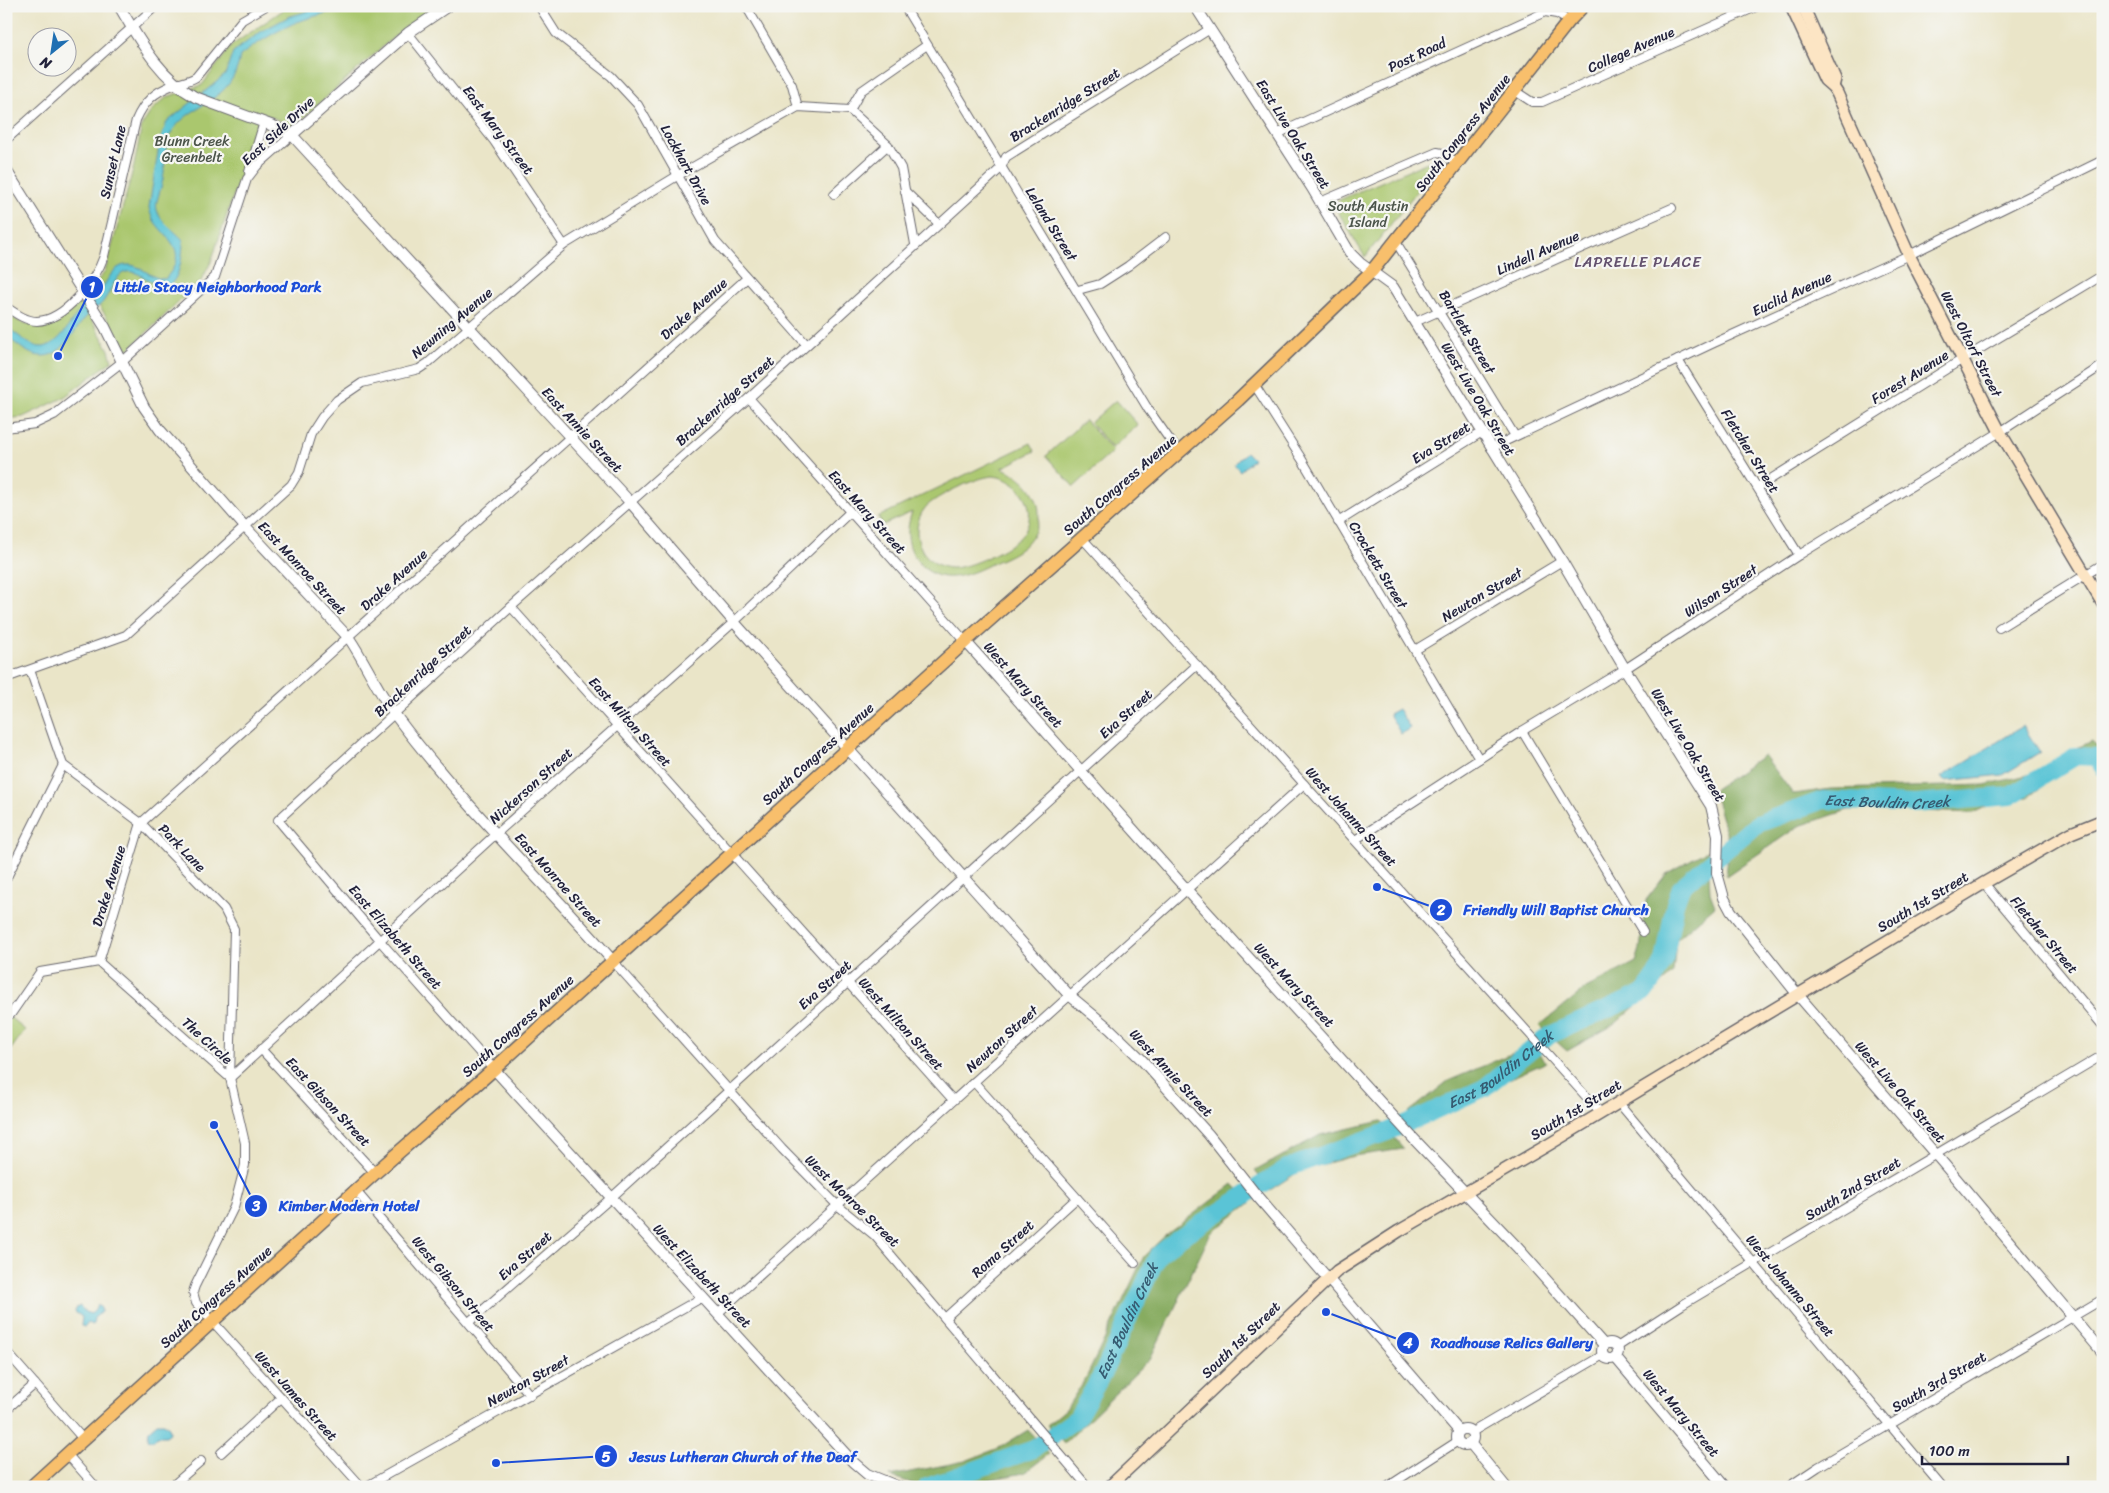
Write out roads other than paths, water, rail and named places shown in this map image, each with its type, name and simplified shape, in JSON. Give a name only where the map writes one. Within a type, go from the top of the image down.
[{"type":"main road","name":"South Congress Avenue","points":[[32,1487],[356,1190],[494,1069],[612,960],[1314,329],[1372,271],[1569,21],[1583,6]]},
{"type":"main road","name":"West Oltorf Street","points":[[1791,6],[1825,80],[1834,87],[1909,255],[2000,432],[2103,604]]},
{"type":"main road","name":"West Oltorf Street","points":[[1803,6],[1835,79],[1834,87]]},
{"type":"main road","name":"South 1st Street","points":[[1109,1487],[1329,1278],[1399,1231],[1548,1145],[1600,1112],[1984,883],[2071,833],[2103,820]]},
{"type":"street","points":[[119,6],[163,74],[179,88],[213,105],[264,122],[292,135]]},
{"type":"street","points":[[6,140],[156,6]]},
{"type":"street","name":"Sunset Lane","points":[[6,306],[30,320],[46,319],[85,294],[104,256],[136,120],[142,106],[159,91],[179,88],[196,77],[242,20],[266,6]]},
{"type":"street","name":"East Side Drive","points":[[6,428],[34,424],[54,416],[122,362],[215,277],[247,179],[257,166],[408,33],[448,6]]},
{"type":"street","name":"Lockhart Drive","points":[[539,6],[556,33],[611,76],[638,106],[715,241],[806,344]]},
{"type":"street","points":[[746,6],[792,85],[798,108],[850,110],[888,145],[901,168],[916,244]]},
{"type":"street","name":"Leland Street","points":[[904,6],[1001,168],[1078,290],[1152,415],[1178,453]]},
{"type":"street","name":"East Live Oak Street","points":[[1195,6],[1350,252],[1360,263],[1372,271]]},
{"type":"street","name":"College Avenue","points":[[1515,91],[1532,102],[1542,102],[1758,6]]},
{"type":"street","name":"Post Road","points":[[1277,134],[1545,12],[1557,14],[1569,21]]},
{"type":"street","name":"Brackenridge Street","points":[[278,820],[511,607],[749,398],[1001,168],[1006,157],[1210,29]]},
{"type":"street","name":"East Mary Street","points":[[408,33],[494,142],[564,245]]},
{"type":"street","points":[[850,110],[861,91],[927,45]]},
{"type":"street","name":"Newning Avenue","points":[[6,678],[126,635],[292,485],[311,434],[322,417],[337,400],[362,383],[419,369],[564,245],[677,176],[798,108]]},
{"type":"street","points":[[247,179],[264,122]]},
{"type":"street","name":"East Annie Street","points":[[292,135],[630,502],[847,748]]},
{"type":"street","points":[[834,194],[888,145]]},
{"type":"street","points":[[1320,202],[1436,152],[1442,153],[1458,163]]},
{"type":"street","name":"Euclid Avenue","points":[[1491,448],[1678,360],[1909,255],[2103,160]]},
{"type":"street","name":"East Monroe Street","points":[[6,170],[105,327],[147,412],[160,430],[246,528],[349,638],[363,658],[394,715],[445,776],[612,960]]},
{"type":"street","points":[[905,191],[939,224]]},
{"type":"street","name":"Lindell Avenue","points":[[1415,322],[1672,208]]},
{"type":"street","points":[[1078,290],[1100,284],[1128,266],[1166,236]]},
{"type":"street","name":"Bartlett Street","points":[[1396,242],[1515,436]]},
{"type":"street","name":"West Live Oak Street","points":[[1372,271],[1393,287],[1562,560],[1625,669],[1711,806],[1718,835],[1717,873],[1724,898],[1731,911],[1798,995],[2103,1353]]},
{"type":"street","name":"Forest Avenue","points":[[1758,487],[1962,359],[2103,275]]},
{"type":"street","name":"Drake Avenue","points":[[99,962],[141,823],[748,278]]},
{"type":"street","name":"Fletcher Street","points":[[1678,360],[1799,555]]},
{"type":"street","name":"Wilson Street","points":[[1355,840],[1522,731],[1625,669],[1799,555],[2000,432],[2103,365]]},
{"type":"street","name":"Crockett Street","points":[[1254,384],[1479,759]]},
{"type":"street","name":"East Mary Street","points":[[749,398],[849,513],[966,642]]},
{"type":"street","name":"Eva Street","points":[[1338,522],[1482,432]]},
{"type":"street","name":"Nickerson Street","points":[[230,1078],[497,834],[734,622],[849,513]]},
{"type":"street","name":"West Johanna Street","points":[[1082,538],[1508,1010],[1550,1054],[1600,1112]]},
{"type":"street","name":"Newton Street","points":[[1415,650],[1562,560]]},
{"type":"street","points":[[1999,628],[2103,564]]},
{"type":"street","name":"East Milton Street","points":[[511,607],[731,853]]},
{"type":"street","name":"West Mary Street","points":[[966,642],[1187,890],[1412,1137],[1517,1246],[1604,1350]]},
{"type":"street","name":"Eva Street","points":[[469,1322],[611,1198],[1197,666]]},
{"type":"street","points":[[6,879],[62,765],[30,670]]},
{"type":"street","points":[[1522,731],[1643,932]]},
{"type":"street","name":"West Annie Street","points":[[847,748],[1070,995],[1110,1029],[1141,1059],[1209,1135],[1257,1196],[1329,1278],[1459,1436]]},
{"type":"street","name":"Park Lane","points":[[62,765],[141,823],[224,909],[234,929],[230,1078]]},
{"type":"street","name":"Newton Street","points":[[718,1313],[1304,784]]},
{"type":"street","name":"East Elizabeth Street","points":[[278,820],[380,941],[494,1069]]},
{"type":"street","name":"West Milton Street","points":[[731,853],[953,1100]]},
{"type":"street","name":"Fletcher Street","points":[[1984,883],[2103,1026]]},
{"type":"street","name":"West Monroe Street","points":[[612,960],[728,1090],[837,1205],[874,1236],[1088,1487]]},
{"type":"street","points":[[11,1014],[40,972],[99,962]]},
{"type":"street","name":"The Circle","points":[[99,962],[230,1078],[245,1143],[244,1165],[234,1207],[193,1292],[196,1303],[213,1321]]},
{"type":"street","name":"East Gibson Street","points":[[262,1048],[375,1173]]},
{"type":"street","name":"South 2nd Street","points":[[1617,1347],[1682,1305],[2103,1055]]},
{"type":"street","name":"West Elizabeth Street","points":[[494,1069],[853,1462],[867,1474],[899,1487]]},
{"type":"street","points":[[974,1082],[1135,1262]]},
{"type":"street","name":"West Johanna Street","points":[[1618,1102],[1942,1487]]},
{"type":"street","name":"West Gibson Street","points":[[356,1190],[530,1395]]},
{"type":"street","name":"Roma Street","points":[[945,1318],[1077,1198]]},
{"type":"street","name":"Newton Street","points":[[363,1487],[703,1297]]},
{"type":"street","name":"South 3rd Street","points":[[1788,1487],[1818,1467],[2103,1299]]},
{"type":"street","name":"West James Street","points":[[213,1321],[363,1487]]},
{"type":"street","points":[[1472,1432],[1604,1350],[1611,1343],[1617,1347],[1618,1351],[1615,1357],[1607,1359],[1604,1350]]},
{"type":"street","points":[[6,1351],[83,1439]]},
{"type":"street","name":"West Mary Street","points":[[1615,1357],[1725,1487]]},
{"type":"street","points":[[6,1410],[35,1384]]},
{"type":"street","points":[[221,1453],[281,1398]]},
{"type":"street","points":[[1387,1487],[1466,1429],[1472,1432]]},
{"type":"street","points":[[1470,1443],[1473,1439],[1472,1432]]},
{"type":"street","points":[[1459,1436],[1462,1444],[1470,1443]]},
{"type":"street","points":[[1470,1443],[1506,1487]]},
{"type":"street","points":[[67,1454],[96,1487]]},
{"type":"street","points":[[171,1487],[200,1461]]},
{"type":"water","points":[[325,6],[345,6],[289,25],[267,37],[240,56],[230,83],[212,99],[182,120],[170,135],[166,147],[163,179],[157,207],[161,218],[183,240],[179,269],[172,282],[167,286],[161,286],[130,272],[119,276],[103,302],[86,317],[65,344],[52,354],[44,356],[31,354],[6,336],[6,327],[28,343],[38,347],[54,342],[64,333],[78,313],[96,297],[113,272],[121,266],[136,266],[155,277],[165,279],[174,267],[175,248],[157,225],[149,207],[160,140],[167,122],[225,75],[233,52],[262,31],[288,17]]},
{"type":"water","points":[[1246,452],[1253,459],[1240,471],[1234,464]]},
{"type":"water","points":[[1398,709],[1410,728],[1401,734],[1389,714]]},
{"type":"water","points":[[2023,726],[2040,752],[2003,775],[1944,781],[1941,777]]},
{"type":"water","points":[[98,1305],[101,1308],[101,1312],[94,1318],[93,1325],[88,1323],[85,1327],[81,1326],[82,1317],[75,1312],[76,1308],[80,1306],[85,1312],[91,1314]]},
{"type":"water","points":[[157,1423],[164,1423],[169,1427],[170,1433],[166,1436],[157,1436],[154,1440],[149,1440],[149,1430]]},
{"type":"waterway","name":"East Bouldin Creek","points":[[927,1487],[1034,1449],[1077,1418],[1103,1373],[1158,1255],[1178,1239],[1287,1168],[1387,1132],[1484,1088],[1550,1035],[1644,993],[1664,961],[1675,904],[1681,887],[1757,824],[1823,800],[1915,804],[2010,796],[2076,756],[2096,757],[2103,767]]},
{"type":"place","name":"Little Stacy Neighborhood Park","points":[[58,356]]},
{"type":"place","name":"Friendly Will Baptist Church","points":[[1377,887]]},
{"type":"place","name":"Kimber Modern Hotel","points":[[214,1125]]},
{"type":"place","name":"Roadhouse Relics Gallery","points":[[1326,1312]]},
{"type":"place","name":"Jesus Lutheran Church of the Deaf","points":[[496,1463]]},
{"type":"district","name":"LAPRELLE PLACE","points":[[1638,262]]},
{"type":"park label","name":"Blunn Creek Greenbelt","points":[[192,150]]},
{"type":"park label","name":"South Austin Island","points":[[1368,214]]}]
